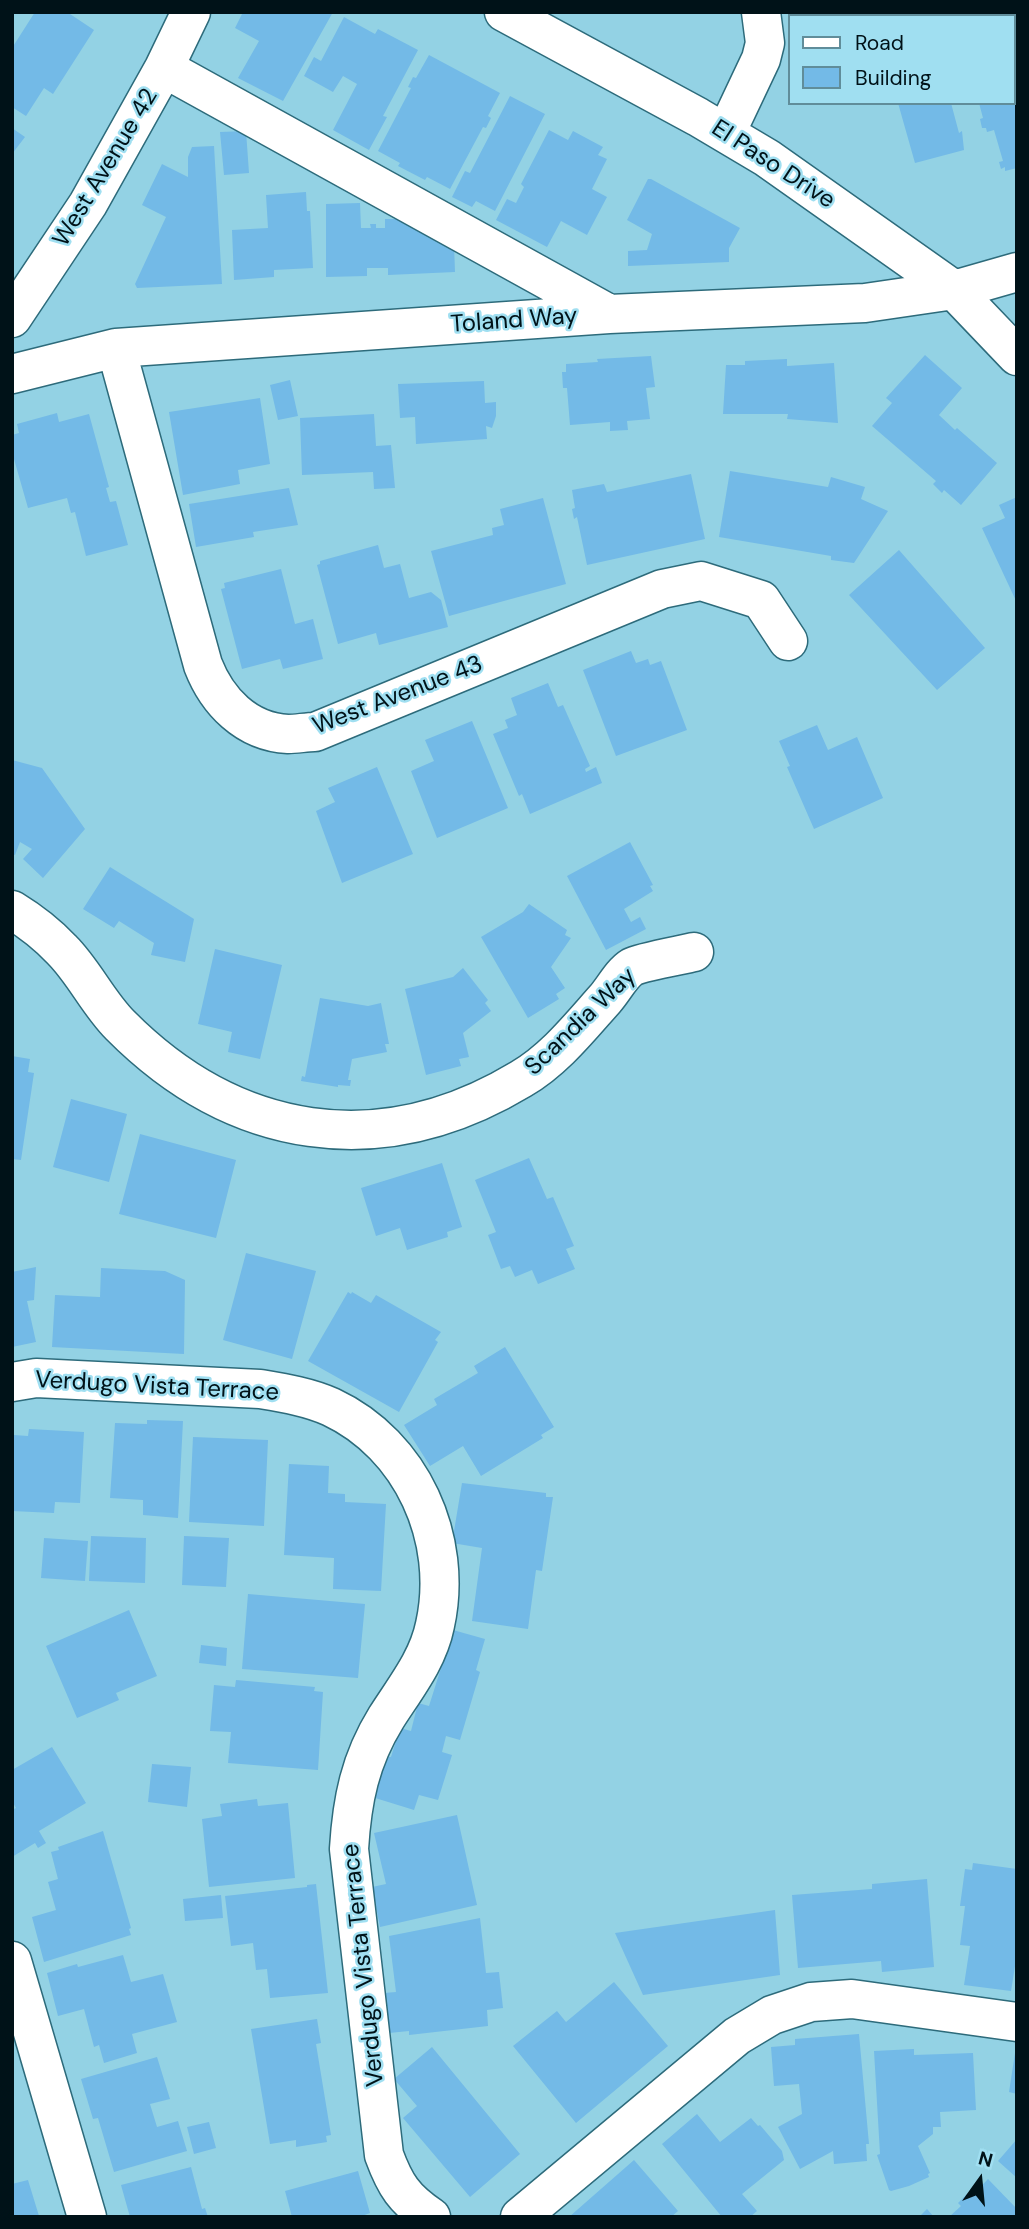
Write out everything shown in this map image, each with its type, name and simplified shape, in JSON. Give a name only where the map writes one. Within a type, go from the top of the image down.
[{"type":"street","name":"West Avenue 42","points":[[12,318],[88,204],[164,68],[191,12]]},
{"type":"street","name":"El Paso Drive","points":[[504,12],[767,158],[954,290],[1017,356]]},
{"type":"street","points":[[726,133],[761,59],[765,43],[761,12]]},
{"type":"street","points":[[164,68],[610,314]]},
{"type":"street","name":"Toland Way","points":[[12,374],[117,348],[610,314],[865,303],[954,290],[1017,272]]},
{"type":"street","name":"West Avenue 43","points":[[117,348],[203,665],[211,685],[228,707],[253,725],[286,734],[315,732],[662,589],[701,581],[761,600],[788,641]]},
{"type":"street","name":"Scandia Way","points":[[12,910],[30,921],[63,950],[118,1023],[158,1061],[204,1092],[251,1113],[303,1126],[359,1132],[445,1116],[522,1079],[569,1040],[632,967],[694,952]]},
{"type":"street","name":"Verdugo Vista Terrace","points":[[12,1382],[36,1378],[294,1394],[332,1407],[371,1433],[399,1462],[420,1495],[435,1536],[441,1579],[435,1626],[420,1666],[385,1720],[363,1762],[352,1804],[349,1849],[384,2155],[394,2182],[412,2204],[431,2217]]},
{"type":"street","points":[[12,1961],[87,2217]]},
{"type":"street","points":[[520,2217],[737,2036],[772,2015],[811,2003],[852,1999],[1017,2022]]},
{"type":"building","points":[[35,12],[67,12],[94,30],[53,94],[44,88],[26,116],[12,107],[12,48]]},
{"type":"building","points":[[243,12],[333,12],[283,101],[238,78],[259,41],[235,28]]},
{"type":"building","points":[[797,12],[854,14],[798,14]]},
{"type":"building","points":[[872,12],[894,14],[872,14]]},
{"type":"building","points":[[955,12],[1010,14],[956,14]]},
{"type":"building","points":[[344,17],[375,34],[378,29],[418,50],[383,116],[387,117],[369,150],[333,130],[357,84],[343,76],[333,92],[304,76],[314,57],[321,61]]},
{"type":"building","points":[[1015,26],[1017,168],[1005,171],[1005,167],[1001,169],[999,162],[1003,161],[994,130],[987,132],[986,128],[982,128],[980,105],[1015,105]]},
{"type":"building","points":[[429,55],[500,93],[488,116],[491,118],[486,128],[483,127],[450,189],[398,166],[400,163],[378,151],[411,88],[408,87],[413,77],[416,78]]},
{"type":"building","points":[[510,96],[545,114],[495,211],[476,201],[472,207],[452,197],[465,171],[470,173]]},
{"type":"building","points":[[899,105],[952,105],[959,133],[962,131],[964,150],[915,163]]},
{"type":"building","points":[[12,128],[25,137],[12,154]]},
{"type":"building","points":[[549,130],[568,140],[573,131],[603,147],[598,155],[607,159],[592,189],[607,197],[587,235],[561,221],[547,247],[496,220],[507,199],[516,203],[524,187],[521,184]]},
{"type":"building","points":[[246,131],[249,173],[224,175],[220,132]]},
{"type":"building","points":[[214,146],[222,284],[137,288],[135,284],[166,217],[142,205],[162,164],[188,177],[188,157],[192,147]]},
{"type":"building","points":[[648,179],[740,228],[729,248],[729,262],[628,266],[628,251],[647,250],[652,234],[627,220]]},
{"type":"building","points":[[306,192],[307,211],[310,211],[313,268],[274,270],[274,277],[234,280],[232,230],[268,228],[266,195]]},
{"type":"building","points":[[360,203],[361,228],[371,228],[370,224],[376,224],[376,228],[385,228],[385,219],[403,219],[403,224],[410,223],[454,244],[455,272],[388,275],[388,268],[367,268],[367,276],[326,277],[326,204]]},
{"type":"building","points":[[925,355],[962,388],[939,415],[997,463],[961,505],[944,490],[942,493],[933,484],[936,481],[872,426],[892,403],[886,398]]},
{"type":"building","points":[[651,356],[655,387],[646,388],[650,419],[627,421],[628,430],[610,431],[610,422],[570,425],[567,388],[563,388],[562,372],[566,372],[566,364]]},
{"type":"building","points":[[787,359],[787,366],[834,363],[838,423],[787,419],[788,414],[723,414],[726,365],[745,365],[745,361]]},
{"type":"building","points":[[290,380],[298,416],[278,420],[270,385]]},
{"type":"building","points":[[484,381],[485,403],[496,402],[496,416],[492,428],[486,426],[487,439],[416,444],[415,417],[400,418],[398,384]]},
{"type":"building","points":[[260,398],[270,464],[238,470],[240,484],[183,495],[169,412]]},
{"type":"building","points":[[57,413],[59,422],[89,414],[109,487],[106,488],[110,502],[116,501],[128,545],[86,556],[75,512],[71,513],[67,498],[28,508],[12,452],[12,435],[19,433],[17,424]]},
{"type":"building","points":[[374,414],[376,446],[391,445],[395,488],[374,489],[373,472],[302,475],[300,418]]},
{"type":"building","points":[[730,471],[828,487],[831,477],[865,487],[861,499],[888,511],[854,563],[831,560],[831,556],[719,537]]},
{"type":"building","points":[[691,474],[705,539],[587,565],[577,517],[574,519],[572,509],[575,508],[572,490],[604,484],[607,492]]},
{"type":"building","points":[[289,488],[298,525],[253,532],[254,537],[196,547],[189,504]]},
{"type":"building","points":[[1017,497],[1017,603],[982,528],[1005,518],[999,505]]},
{"type":"building","points":[[543,498],[566,584],[449,616],[431,551],[493,535],[492,528],[504,525],[500,509]]},
{"type":"building","points":[[378,545],[384,568],[400,564],[409,598],[431,592],[441,600],[448,627],[379,645],[376,633],[338,644],[317,565],[320,561]]},
{"type":"building","points":[[899,550],[985,648],[937,690],[849,595]]},
{"type":"building","points":[[281,569],[295,624],[313,619],[323,659],[283,669],[280,659],[242,669],[221,589],[225,588],[224,583]]},
{"type":"building","points":[[631,651],[636,663],[648,659],[650,665],[661,661],[687,730],[616,756],[583,670]]},
{"type":"building","points":[[548,683],[558,707],[563,705],[590,766],[585,769],[586,772],[596,767],[602,783],[530,814],[522,794],[519,796],[493,734],[508,728],[505,720],[517,715],[511,698]]},
{"type":"building","points":[[472,721],[508,808],[437,838],[411,771],[434,761],[425,740]]},
{"type":"building","points":[[817,725],[828,750],[857,737],[883,798],[814,829],[787,767],[790,766],[779,741]]},
{"type":"building","points":[[12,760],[42,768],[85,829],[43,878],[23,859],[32,849],[20,842],[15,855],[12,854]]},
{"type":"building","points":[[377,767],[413,854],[342,883],[316,811],[335,802],[328,788]]},
{"type":"building","points":[[630,842],[653,885],[650,886],[653,891],[624,909],[631,922],[640,917],[646,929],[606,950],[567,876]]},
{"type":"building","points":[[110,867],[194,919],[185,962],[151,955],[154,943],[119,921],[114,928],[83,909]]},
{"type":"building","points":[[529,904],[567,930],[565,935],[571,938],[551,967],[565,988],[556,994],[559,999],[528,1018],[481,937],[523,912]]},
{"type":"building","points":[[215,949],[282,965],[260,1059],[228,1052],[232,1032],[198,1024]]},
{"type":"building","points":[[463,968],[488,1000],[485,1003],[491,1011],[463,1033],[469,1057],[459,1059],[461,1066],[426,1075],[405,989],[453,977]]},
{"type":"building","points":[[320,998],[368,1006],[381,1003],[389,1044],[385,1044],[387,1052],[352,1059],[348,1080],[351,1080],[350,1086],[338,1087],[301,1081],[302,1076],[305,1077]]},
{"type":"building","points":[[12,1056],[30,1059],[28,1072],[34,1073],[21,1160],[12,1159]]},
{"type":"building","points":[[71,1099],[127,1114],[109,1182],[53,1167]]},
{"type":"building","points":[[140,1134],[236,1160],[216,1238],[119,1214]]},
{"type":"building","points":[[529,1158],[547,1199],[553,1197],[574,1246],[566,1249],[575,1269],[538,1284],[532,1270],[515,1277],[510,1266],[501,1269],[488,1235],[496,1232],[475,1180]]},
{"type":"building","points":[[442,1163],[462,1227],[447,1232],[448,1237],[407,1250],[400,1228],[376,1236],[361,1188]]},
{"type":"building","points":[[246,1253],[316,1271],[292,1359],[223,1340]]},
{"type":"building","points":[[36,1267],[34,1300],[27,1301],[36,1342],[12,1347],[12,1272]]},
{"type":"building","points":[[101,1268],[165,1271],[185,1280],[184,1354],[52,1347],[55,1295],[100,1297]]},
{"type":"building","points":[[348,1292],[371,1303],[376,1295],[441,1332],[399,1412],[308,1361]]},
{"type":"building","points":[[505,1347],[554,1427],[541,1435],[543,1438],[481,1476],[463,1446],[430,1466],[404,1425],[437,1405],[434,1399],[478,1373],[474,1366]]},
{"type":"building","points":[[147,1420],[183,1421],[178,1518],[143,1515],[143,1500],[110,1498],[115,1423],[147,1424]]},
{"type":"building","points":[[29,1429],[84,1432],[80,1503],[55,1502],[54,1513],[12,1511],[14,1435],[28,1436]]},
{"type":"building","points":[[193,1437],[268,1440],[264,1526],[189,1522]]},
{"type":"building","points":[[289,1464],[329,1466],[328,1493],[345,1494],[345,1502],[386,1504],[381,1591],[333,1589],[334,1558],[284,1555]]},
{"type":"building","points":[[462,1483],[546,1493],[546,1497],[553,1497],[542,1571],[536,1570],[528,1629],[472,1621],[482,1548],[452,1543]]},
{"type":"building","points":[[91,1536],[146,1538],[145,1583],[89,1581]]},
{"type":"building","points":[[184,1536],[229,1538],[226,1587],[182,1585]]},
{"type":"building","points":[[44,1538],[88,1541],[85,1581],[41,1578]]},
{"type":"building","points":[[248,1594],[365,1604],[358,1678],[242,1669]]},
{"type":"building","points":[[129,1610],[157,1676],[116,1693],[119,1700],[77,1718],[46,1646]]},
{"type":"building","points":[[453,1630],[485,1639],[476,1670],[480,1672],[460,1740],[446,1736],[442,1752],[452,1755],[438,1800],[419,1795],[414,1810],[372,1797],[385,1756],[391,1757],[400,1728],[411,1731],[418,1703],[429,1706]]},
{"type":"building","points":[[201,1645],[227,1648],[226,1666],[199,1663]]},
{"type":"building","points":[[236,1680],[315,1687],[314,1691],[323,1692],[318,1770],[228,1763],[231,1732],[210,1731],[214,1685],[235,1687]]},
{"type":"building","points":[[52,1747],[86,1803],[39,1831],[46,1843],[38,1848],[35,1843],[12,1857],[12,1810],[16,1808],[12,1801],[12,1770]]},
{"type":"building","points":[[152,1764],[191,1767],[187,1807],[148,1802]]},
{"type":"building","points":[[257,1799],[258,1806],[288,1803],[295,1878],[209,1887],[202,1819],[222,1816],[220,1804]]},
{"type":"building","points":[[457,1815],[477,1905],[380,1927],[372,1887],[386,1884],[374,1833]]},
{"type":"building","points":[[103,1831],[131,1935],[44,1962],[32,1917],[56,1910],[48,1882],[58,1879],[51,1852]]},
{"type":"building","points":[[973,1863],[1017,1869],[1017,1954],[1011,1991],[964,1985],[970,1946],[960,1945],[965,1906],[960,1906],[965,1869],[972,1870]]},
{"type":"building","points":[[927,1879],[934,1967],[882,1972],[881,1961],[798,1968],[792,1895],[872,1889],[872,1884]]},
{"type":"building","points":[[316,1884],[328,1993],[270,1998],[267,1969],[256,1970],[253,1943],[231,1946],[225,1896]]},
{"type":"building","points":[[221,1895],[223,1918],[185,1921],[183,1899]]},
{"type":"building","points":[[775,1910],[780,1975],[643,1995],[615,1933]]},
{"type":"building","points":[[480,1918],[486,1973],[499,1972],[503,2008],[487,2010],[488,2026],[409,2035],[409,2031],[389,2033],[384,1993],[396,1992],[389,1936]]},
{"type":"building","points":[[123,1955],[131,1982],[163,1974],[177,2022],[132,2034],[137,2053],[104,2063],[99,2045],[94,2047],[84,2009],[58,2016],[47,1973]]},
{"type":"building","points":[[614,1982],[668,2046],[576,2123],[513,2046],[557,2011],[566,2022]]},
{"type":"building","points":[[317,2019],[321,2043],[316,2044],[331,2135],[326,2136],[327,2142],[296,2147],[296,2140],[270,2144],[251,2029]]},
{"type":"building","points":[[859,2034],[869,2144],[866,2144],[867,2161],[834,2164],[833,2151],[800,2169],[778,2127],[802,2114],[799,2084],[774,2086],[771,2047],[795,2045],[795,2039]]},
{"type":"building","points":[[432,2047],[520,2154],[470,2197],[403,2118],[417,2106],[394,2079]]},
{"type":"building","points":[[914,2049],[914,2055],[973,2053],[976,2110],[940,2112],[941,2127],[933,2127],[933,2134],[918,2146],[930,2173],[929,2177],[891,2191],[877,2155],[880,2154],[874,2051]]},
{"type":"building","points":[[1017,2053],[1017,2094],[1009,2092]]},
{"type":"building","points":[[157,2057],[170,2099],[150,2104],[157,2127],[178,2121],[187,2151],[114,2172],[98,2118],[93,2119],[81,2079]]},
{"type":"building","points":[[697,2114],[720,2142],[751,2118],[782,2151],[784,2160],[742,2194],[757,2211],[750,2217],[722,2217],[662,2144]]},
{"type":"building","points":[[209,2122],[216,2148],[194,2154],[187,2127]]},
{"type":"building","points":[[1017,2139],[1017,2178],[998,2161]]},
{"type":"building","points":[[634,2160],[678,2211],[671,2217],[569,2217]]},
{"type":"building","points":[[191,2167],[202,2209],[205,2208],[208,2217],[130,2217],[121,2185]]},
{"type":"building","points":[[358,2171],[370,2213],[359,2217],[292,2217],[285,2191]]},
{"type":"building","points":[[988,2179],[1017,2209],[1017,2217],[949,2217],[961,2206],[958,2203],[967,2194],[970,2198]]},
{"type":"building","points":[[28,2180],[39,2216],[12,2217],[12,2184]]},
{"type":"building","points":[[927,2209],[934,2217],[919,2217]]}]
